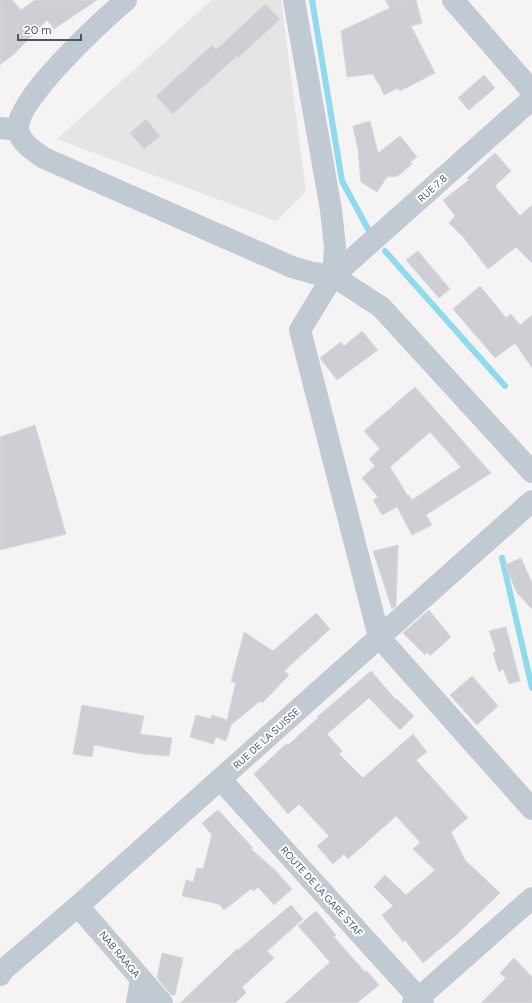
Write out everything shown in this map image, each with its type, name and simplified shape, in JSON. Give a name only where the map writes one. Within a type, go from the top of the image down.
[{"type":"street","points":[[126,0],[98,24],[78,44],[31,98],[9,129],[27,146],[50,160],[292,268],[333,276],[381,307],[532,472]]},
{"type":"street","points":[[294,0],[331,210],[335,248],[333,276],[300,330],[380,637],[532,809]]},
{"type":"street","points":[[453,0],[532,90]]},
{"type":"street","name":"RUE 7.8","points":[[333,276],[532,99]]},
{"type":"street","name":"RUE DE LA SUISSE","points":[[0,975],[2,971],[78,906],[532,501]]},
{"type":"street","name":"ROUTE DE LA GARE STAF","points":[[220,779],[418,1001]]},
{"type":"street","points":[[418,1001],[532,898]]},
{"type":"street","name":"NAB RAAGA","points":[[78,906],[162,1003]]},
{"type":"street","points":[[137,1003],[141,980]]},
{"type":"shaded area","points":[[212,0],[281,0],[306,192],[276,221],[57,139]]},
{"type":"building","points":[[0,0],[12,0],[21,10],[35,0],[97,0],[54,29],[47,20],[15,53],[0,65]]},
{"type":"building","points":[[385,0],[416,0],[422,23],[411,26],[435,73],[400,91],[398,88],[384,95],[373,74],[347,77],[341,31],[390,8]]},
{"type":"building","points":[[265,4],[280,19],[238,58],[237,56],[173,114],[156,96],[212,45],[216,50]]},
{"type":"building","points":[[484,75],[495,88],[469,110],[458,98]]},
{"type":"building","points":[[146,119],[160,136],[144,149],[130,133]]},
{"type":"building","points":[[370,121],[378,153],[400,136],[417,157],[410,162],[412,164],[398,176],[387,177],[377,192],[361,182],[358,150],[353,126]]},
{"type":"building","points":[[495,153],[511,171],[495,186],[520,216],[532,205],[532,263],[516,247],[488,269],[464,238],[449,223],[455,216],[443,200],[469,180],[467,178]]},
{"type":"building","points":[[418,251],[450,289],[439,298],[406,260]]},
{"type":"building","points":[[480,286],[506,318],[511,314],[520,325],[532,315],[532,368],[515,343],[495,358],[453,309]]},
{"type":"building","points":[[362,331],[378,350],[337,380],[320,358],[341,342],[344,346]]},
{"type":"building","points":[[415,387],[491,473],[426,515],[432,525],[412,535],[397,507],[382,515],[373,500],[378,497],[362,478],[375,466],[369,459],[380,449],[364,431]],"holes":[[[430,432],[461,467],[412,500],[390,467]]]},
{"type":"building","points":[[35,425],[66,534],[0,550],[0,437]]},
{"type":"building","points":[[398,545],[396,606],[392,609],[373,551]]},
{"type":"building","points":[[521,558],[532,583],[532,609],[517,593],[505,565]]},
{"type":"building","points":[[429,610],[451,637],[430,656],[427,652],[425,655],[403,633]]},
{"type":"building","points":[[316,613],[330,629],[284,671],[289,675],[262,703],[260,701],[231,725],[226,741],[216,737],[213,744],[190,737],[196,715],[211,719],[212,715],[227,720],[236,682],[231,682],[244,632],[273,651]]},
{"type":"building","points":[[506,627],[520,681],[509,684],[503,669],[499,672],[493,653],[496,651],[489,631]]},
{"type":"building","points":[[371,671],[396,700],[397,699],[414,716],[400,730],[369,698],[327,734],[342,751],[339,754],[363,778],[413,734],[427,752],[416,760],[468,818],[451,832],[465,860],[500,893],[454,937],[423,963],[405,940],[403,942],[382,915],[393,906],[374,887],[385,875],[406,895],[435,870],[413,849],[420,842],[396,816],[348,859],[344,854],[333,864],[317,846],[329,836],[299,804],[288,814],[254,774],[286,744],[288,745],[318,718],[317,717]]},
{"type":"building","points":[[472,676],[498,706],[477,725],[450,695]]},
{"type":"building","points":[[82,705],[144,716],[140,734],[172,738],[169,756],[142,754],[94,745],[92,757],[73,754]]},
{"type":"building","points":[[218,810],[253,848],[251,849],[275,870],[292,889],[274,905],[258,887],[254,891],[251,889],[224,910],[219,904],[182,896],[186,880],[193,882],[197,868],[203,869],[212,835],[202,823]]},
{"type":"building","points":[[291,905],[303,919],[267,951],[274,958],[242,987],[246,993],[235,1003],[180,1003],[237,949],[238,950]]},
{"type":"building","points":[[316,911],[336,935],[334,937],[365,972],[367,971],[379,985],[357,1003],[285,1003],[330,962],[298,926]]},
{"type":"building","points":[[162,953],[183,958],[175,995],[171,995],[157,978]]},
{"type":"building","points":[[514,958],[532,977],[532,1003],[481,1003],[506,978],[500,973]]},
{"type":"waterway","points":[[312,0],[342,181],[368,229]]},
{"type":"waterway","points":[[385,251],[505,386]]},
{"type":"waterway","points":[[502,558],[532,688]]}]
